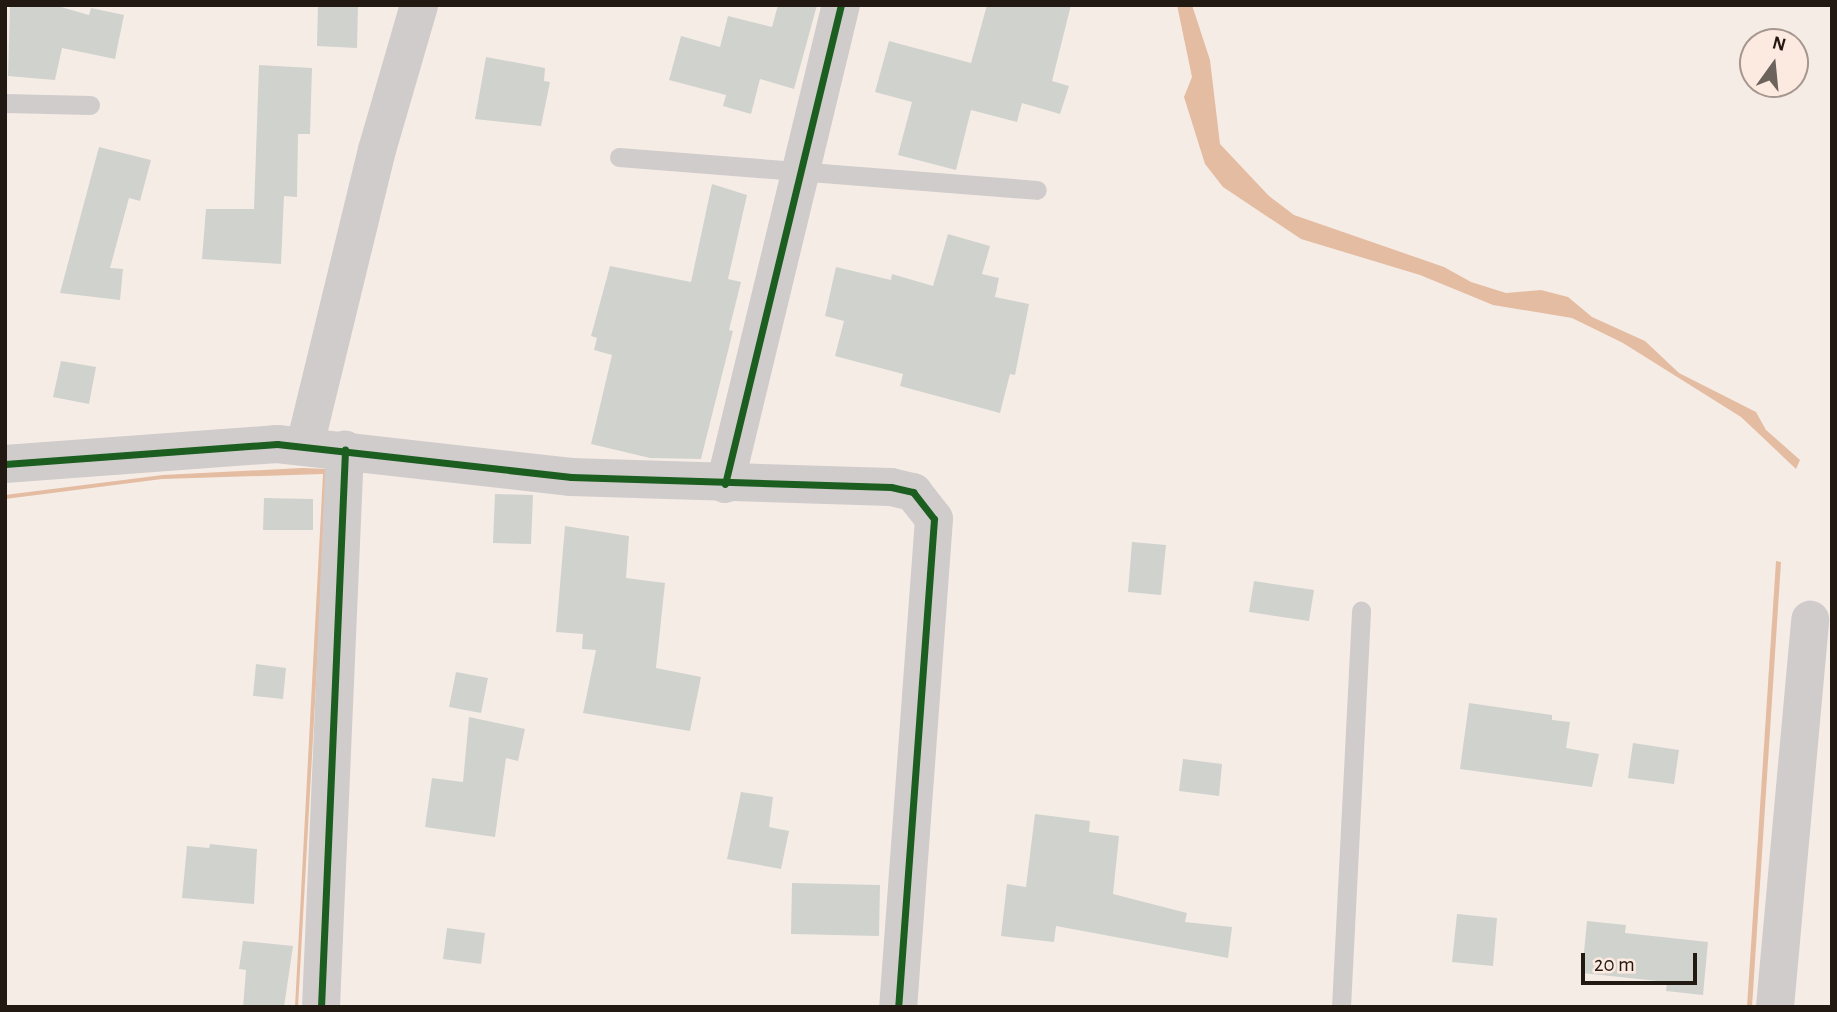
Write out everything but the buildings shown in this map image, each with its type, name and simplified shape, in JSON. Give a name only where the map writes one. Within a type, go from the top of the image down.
[{"type":"street","points":[[305,445],[377,150],[419,5]]},
{"type":"street","points":[[725,484],[799,169],[841,5]]},
{"type":"street","points":[[5,464],[305,445],[571,477],[891,488],[913,492],[934,519],[898,1007]]},
{"type":"street","points":[[321,1007],[345,450]]},
{"type":"street","points":[[1775,1007],[1810,620]]},
{"type":"lane","points":[[5,103],[90,105]]},
{"type":"lane","points":[[619,157],[799,169],[1037,190]]},
{"type":"lane","points":[[1341,1007],[1361,611]]},
{"type":"shaded area","points":[[1177,5],[1192,5],[1210,60],[1220,144],[1269,196],[1294,215],[1444,267],[1471,282],[1506,293],[1541,290],[1568,297],[1592,317],[1645,341],[1679,373],[1756,412],[1766,430],[1800,460],[1796,469],[1741,417],[1623,343],[1572,318],[1493,305],[1420,275],[1301,239],[1223,187],[1205,164],[1184,97],[1192,77]]},
{"type":"shaded area","points":[[328,469],[298,1007],[295,1007],[323,474],[162,479],[5,499],[5,495],[163,475]]},
{"type":"shaded area","points":[[1776,561],[1781,562],[1752,1007],[1747,1007]]},
{"type":"cycle path","points":[[725,484],[841,5]]},
{"type":"cycle path","points":[[5,464],[277,444],[571,477],[891,487],[913,492],[934,519],[898,1007]]},
{"type":"cycle path","points":[[321,1007],[345,450]]}]
